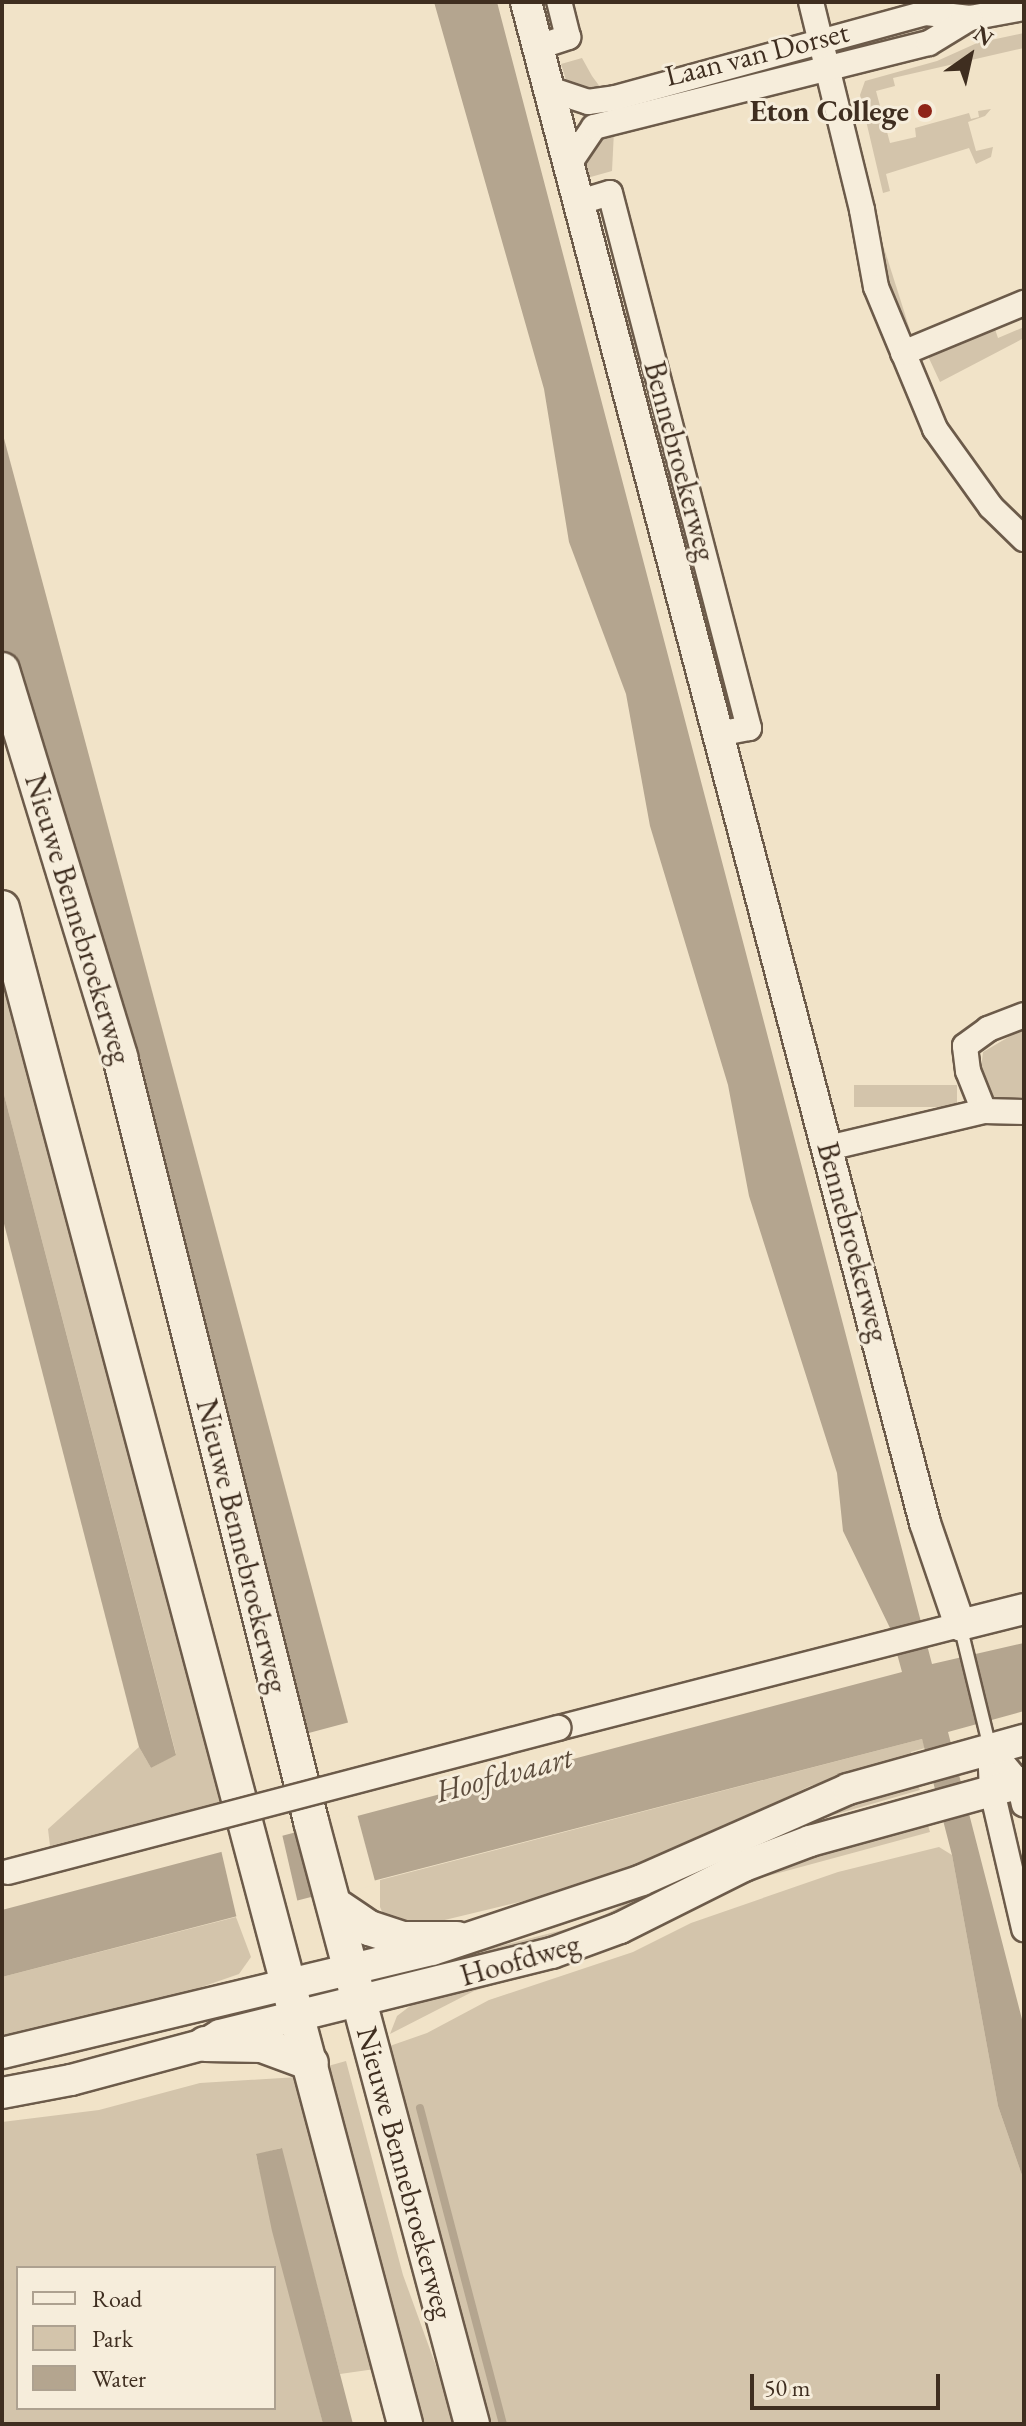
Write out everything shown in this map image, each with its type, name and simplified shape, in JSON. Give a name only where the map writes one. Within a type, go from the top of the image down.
[{"type":"main road","name":"Nieuwe Bennebroekerweg","points":[[2,670],[120,1057],[311,1821],[472,2424]]},
{"type":"main road","name":"Nieuwe Bennebroekerweg","points":[[2,908],[290,1981],[405,2424]]},
{"type":"main road","points":[[335,1905],[369,1928],[403,1939],[457,1939]]},
{"type":"main road","points":[[205,2044],[262,2045],[311,2063]]},
{"type":"street","name":"Bennebroekerweg","points":[[526,2],[571,161],[717,734],[925,1523],[961,1633]]},
{"type":"street","points":[[538,47],[568,37],[559,2]]},
{"type":"street","points":[[811,2],[830,68],[876,287],[935,429],[991,507],[1024,539]]},
{"type":"street","name":"Laan van Dorset","points":[[549,89],[588,102],[615,98],[926,13],[970,18],[1024,8]]},
{"type":"street","name":"Laan van Dorset","points":[[571,161],[594,127],[929,43],[970,18]]},
{"type":"street","name":"Bennebroekerweg","points":[[580,202],[610,193],[749,728],[717,734]]},
{"type":"street","points":[[903,353],[1024,303]]},
{"type":"street","points":[[984,1111],[968,1071],[965,1046],[988,1029],[1024,1015]]},
{"type":"street","points":[[828,1148],[984,1111],[1024,1112]]},
{"type":"street","points":[[5,1873],[926,1634],[961,1633],[1024,1609]]},
{"type":"street","name":"Hoofdweg","points":[[2,2053],[290,1981],[352,1970],[432,1950],[457,1939],[642,1880],[787,1812],[980,1747],[1024,1740]]},
{"type":"street","name":"Bennebroekerweg","points":[[980,1747],[1006,1791],[1024,1929]]},
{"type":"street","name":"Hoofdweg","points":[[2,2093],[205,2044],[220,2035],[298,2015],[360,2004],[552,1953],[620,1928],[744,1866],[930,1807],[1006,1791]]},
{"type":"lane","name":"Bennebroekerweg","points":[[961,1633],[980,1747]]},
{"type":"green space","points":[[918,22],[948,26],[857,51],[854,45]]},
{"type":"green space","points":[[1024,33],[1024,48],[893,78],[895,86],[876,91],[890,143],[916,137],[915,128],[969,113],[971,119],[979,117],[978,111],[991,109],[985,116],[968,122],[976,151],[993,147],[991,157],[976,164],[969,148],[886,174],[890,191],[883,193],[860,95],[865,81],[937,61],[977,43]]},
{"type":"green space","points":[[582,58],[606,95],[579,92],[566,80],[561,64]]},
{"type":"green space","points":[[614,131],[612,171],[587,178],[586,160],[601,136]]},
{"type":"green space","points":[[877,226],[910,330],[907,333],[884,283]]},
{"type":"green space","points":[[632,310],[643,353],[633,355],[622,312]]},
{"type":"green space","points":[[1024,327],[1024,338],[940,382],[927,354],[995,329],[998,338]]},
{"type":"green space","points":[[2,932],[227,1800],[50,1846],[48,1829],[139,1747],[151,1768],[176,1754],[2,1087]]},
{"type":"green space","points":[[1024,1028],[1024,1102],[999,1103],[989,1095],[981,1069],[983,1052]]},
{"type":"green space","points":[[854,1085],[957,1085],[957,1107],[854,1107]]},
{"type":"green space","points":[[922,1739],[925,1748],[911,1752],[912,1757],[810,1786],[627,1876],[399,1931],[387,1923],[380,1907],[380,1880]]},
{"type":"green space","points":[[915,1779],[920,1790],[778,1831],[587,1933],[376,1983],[398,1972],[590,1923],[729,1846]]},
{"type":"green space","points":[[925,1815],[930,1832],[764,1877],[557,1965],[474,1991],[390,2034],[397,2016],[418,2000]]},
{"type":"green space","points":[[939,1847],[952,1855],[998,2106],[1024,2181],[1024,2424],[484,2424],[384,2048],[427,2033],[489,2000],[633,1952],[691,1923],[838,1872]]},
{"type":"green space","points":[[236,1917],[251,1957],[239,1974],[147,2006],[2,2042],[2,1977]]},
{"type":"green space","points":[[346,2061],[403,2275],[457,2424],[421,2424],[328,2066]]},
{"type":"green space","points":[[298,2077],[375,2369],[340,2374],[281,2148],[256,2155],[323,2424],[2,2424],[2,2122],[99,2110],[200,2083]]},
{"type":"water","points":[[434,2],[497,2],[932,1664],[1024,1643],[1024,1711],[948,1732],[1024,2027],[1024,2181],[998,2106],[952,1855],[922,1739],[2,1977],[2,1910],[902,1672],[890,1628],[843,1531],[837,1473],[749,1196],[728,1085],[650,826],[626,694],[569,542],[544,389]]},
{"type":"water","points":[[2,431],[348,1722],[286,1739],[2,678]]},
{"type":"water","points":[[2,1087],[176,1755],[151,1768],[139,1747],[2,1216]]},
{"type":"water","points":[[282,2148],[353,2424],[323,2424],[272,2231],[256,2154]]},
{"type":"pier","points":[[357,1814],[376,1885],[313,1901],[294,1831]]},
{"type":"pier","points":[[282,1834],[298,1905],[237,1919],[221,1848]]},
{"type":"waterway","points":[[420,2108],[503,2424]]},
{"type":"place","name":"Eton College","points":[[925,111]]},
{"type":"water label","name":"Hoofdvaart","points":[[504,1774]]}]
